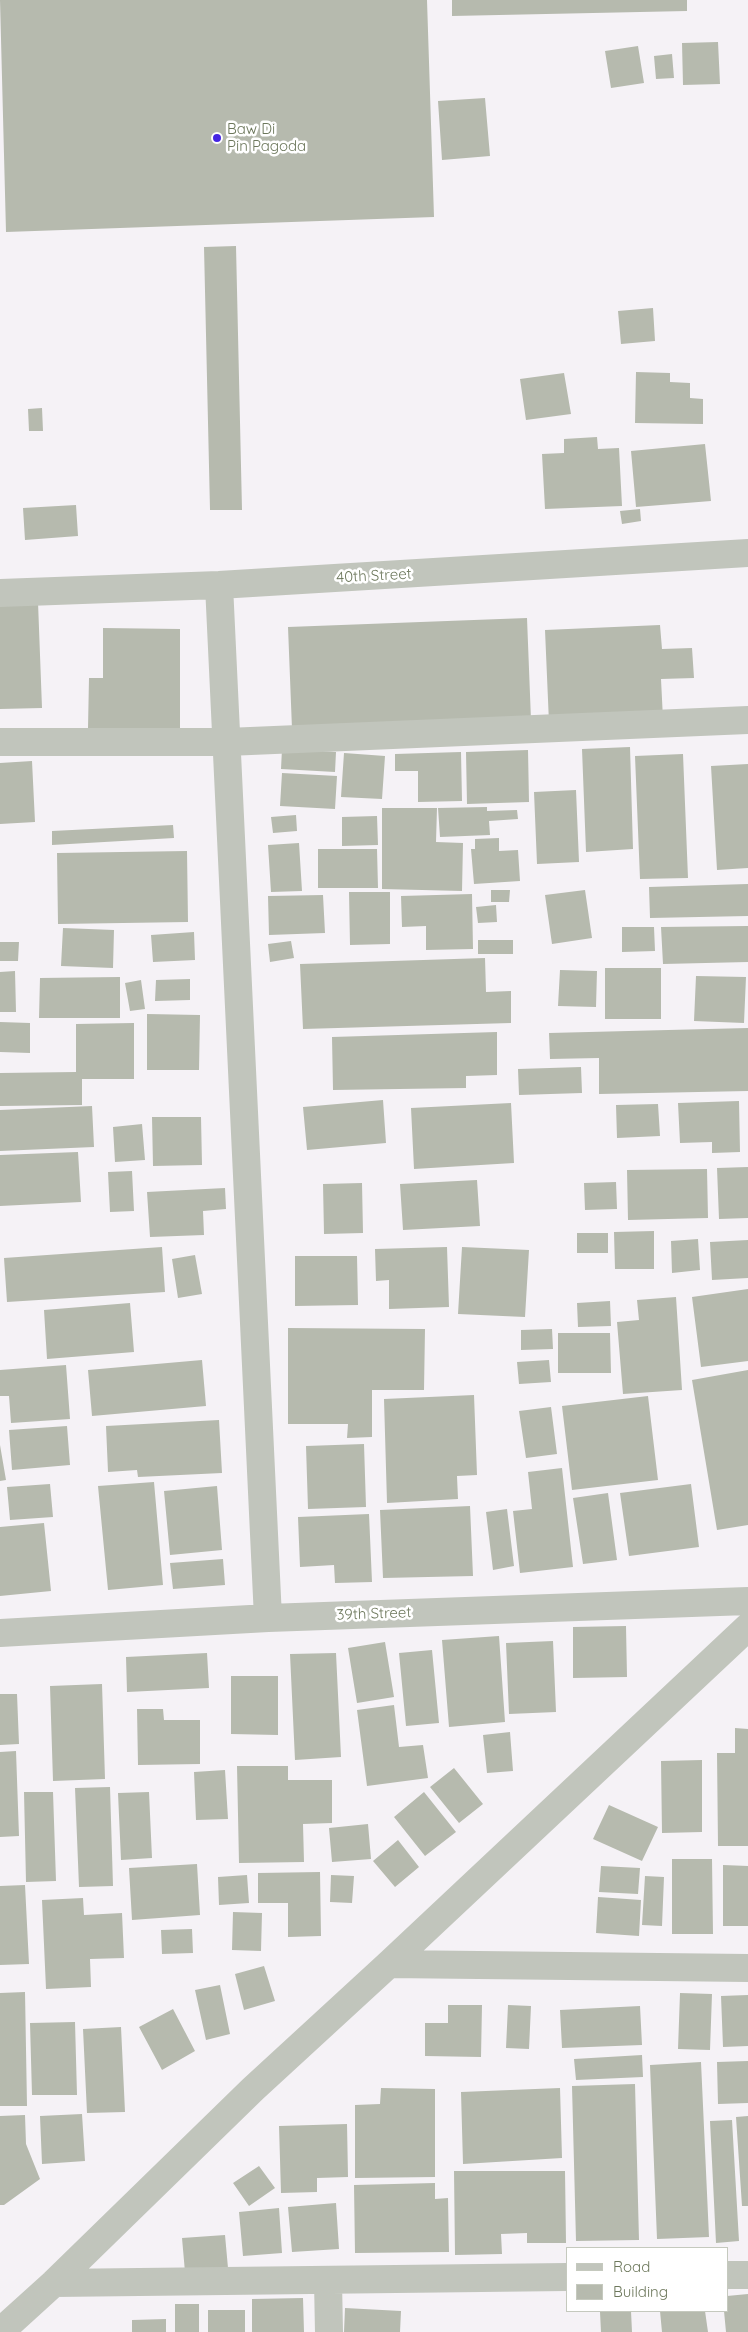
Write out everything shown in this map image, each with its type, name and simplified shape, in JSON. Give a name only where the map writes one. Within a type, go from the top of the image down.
[{"type":"street","name":"40th Street","points":[[0,593],[219,585],[748,553]]},
{"type":"street","points":[[219,585],[268,1618]]},
{"type":"street","points":[[0,742],[227,742],[748,720]]},
{"type":"street","name":"39th Street","points":[[0,1633],[268,1618],[748,1601]]},
{"type":"street","points":[[0,2332],[54,2283],[253,2089],[748,1627]]},
{"type":"street","points":[[389,1964],[748,1968]]},
{"type":"street","points":[[728,2275],[748,2275]]},
{"type":"street","points":[[54,2283],[566,2277]]},
{"type":"street","points":[[328,2281],[329,2332]]},
{"type":"building","name":"Baw Di Pin Pagoda","points":[[0,0],[427,0],[434,217],[6,232]]},
{"type":"building","points":[[452,0],[687,0],[687,11],[452,16]]},
{"type":"building","points":[[718,42],[720,84],[683,85],[682,43]]},
{"type":"building","points":[[638,46],[644,83],[611,88],[605,51]]},
{"type":"building","points":[[672,54],[674,78],[656,79],[654,56]]},
{"type":"building","points":[[485,98],[490,156],[442,160],[438,101]]},
{"type":"building","points":[[236,246],[242,510],[210,510],[204,247]]},
{"type":"building","points":[[653,308],[655,341],[621,344],[618,311]]},
{"type":"building","points":[[636,372],[670,373],[670,382],[690,383],[690,398],[703,399],[703,424],[635,423]]},
{"type":"building","points":[[564,373],[571,414],[526,420],[520,379]]},
{"type":"building","points":[[42,408],[43,431],[29,431],[28,409]]},
{"type":"building","points":[[597,437],[598,449],[619,448],[622,506],[545,509],[542,454],[564,453],[564,439]]},
{"type":"building","points":[[705,444],[711,501],[636,507],[631,451]]},
{"type":"building","points":[[76,505],[78,536],[25,540],[23,508]]},
{"type":"building","points":[[640,509],[641,521],[622,524],[620,511]]},
{"type":"building","points":[[38,602],[42,708],[0,709],[0,603]]},
{"type":"building","points":[[527,618],[531,720],[292,729],[288,627]]},
{"type":"building","points":[[660,625],[662,649],[692,648],[694,678],[661,679],[663,719],[549,723],[545,630]]},
{"type":"building","points":[[103,628],[180,629],[180,729],[88,728],[89,678],[103,678]]},
{"type":"building","points":[[630,747],[633,849],[586,852],[582,749]]},
{"type":"building","points":[[282,749],[336,752],[335,772],[281,769]]},
{"type":"building","points":[[528,750],[529,802],[467,804],[466,752]]},
{"type":"building","points":[[461,752],[462,801],[418,802],[418,771],[395,771],[395,754]]},
{"type":"building","points":[[344,753],[385,756],[382,799],[341,797]]},
{"type":"building","points":[[683,754],[688,878],[640,879],[635,756]]},
{"type":"building","points":[[32,761],[35,822],[0,824],[0,763]]},
{"type":"building","points":[[748,764],[748,868],[717,870],[711,766]]},
{"type":"building","points":[[282,773],[337,776],[335,809],[280,806]]},
{"type":"building","points":[[576,790],[579,862],[537,864],[534,792]]},
{"type":"building","points":[[487,807],[487,811],[517,810],[518,819],[489,821],[490,835],[440,837],[438,808]]},
{"type":"building","points":[[382,808],[437,808],[436,842],[463,843],[462,891],[382,889]]},
{"type":"building","points":[[296,815],[297,831],[273,833],[271,817]]},
{"type":"building","points":[[377,816],[378,845],[342,846],[342,817]]},
{"type":"building","points":[[173,825],[174,838],[52,845],[52,831]]},
{"type":"building","points":[[499,838],[499,851],[518,850],[520,881],[474,884],[471,849],[475,849],[475,839]]},
{"type":"building","points":[[299,843],[302,891],[271,892],[268,845]]},
{"type":"building","points":[[318,849],[377,849],[378,888],[318,888]]},
{"type":"building","points":[[187,851],[188,922],[58,924],[57,853]]},
{"type":"building","points":[[748,884],[748,916],[650,918],[649,887]]},
{"type":"building","points":[[491,890],[510,890],[509,902],[491,902]]},
{"type":"building","points":[[585,890],[592,938],[552,944],[545,895]]},
{"type":"building","points":[[349,892],[390,892],[390,944],[350,945]]},
{"type":"building","points":[[472,894],[473,949],[426,950],[426,926],[402,927],[401,896]]},
{"type":"building","points":[[323,895],[325,933],[269,935],[268,896]]},
{"type":"building","points":[[496,905],[497,922],[478,923],[476,907]]},
{"type":"building","points":[[748,926],[748,962],[663,964],[661,927]]},
{"type":"building","points":[[622,927],[654,927],[655,951],[622,952]]},
{"type":"building","points":[[63,928],[114,930],[113,968],[61,966]]},
{"type":"building","points":[[194,932],[195,960],[153,962],[151,935]]},
{"type":"building","points":[[478,940],[513,940],[513,954],[478,954]]},
{"type":"building","points":[[291,941],[294,958],[270,962],[268,944]]},
{"type":"building","points":[[0,942],[19,942],[18,961],[0,961]]},
{"type":"building","points":[[485,958],[486,992],[511,991],[511,1023],[303,1029],[300,964]]},
{"type":"building","points":[[605,968],[661,968],[661,1019],[605,1019]]},
{"type":"building","points":[[560,970],[597,971],[596,1007],[558,1006]]},
{"type":"building","points":[[15,971],[16,1012],[0,1012],[0,972]]},
{"type":"building","points":[[696,976],[746,977],[744,1023],[694,1021]]},
{"type":"building","points":[[120,977],[120,1018],[39,1018],[40,978]]},
{"type":"building","points":[[190,979],[190,1000],[155,1001],[156,980]]},
{"type":"building","points":[[141,980],[145,1009],[130,1011],[125,983]]},
{"type":"building","points":[[147,1014],[200,1015],[199,1070],[147,1070]]},
{"type":"building","points":[[0,1022],[30,1023],[30,1053],[0,1052]]},
{"type":"building","points":[[134,1023],[134,1079],[82,1079],[82,1105],[0,1106],[0,1073],[76,1072],[76,1024]]},
{"type":"building","points":[[748,1028],[748,1091],[599,1094],[599,1058],[550,1059],[549,1033]]},
{"type":"building","points":[[497,1032],[497,1075],[466,1076],[466,1088],[333,1090],[332,1037]]},
{"type":"building","points":[[581,1067],[582,1093],[519,1095],[518,1069]]},
{"type":"building","points":[[383,1100],[386,1143],[307,1150],[303,1107]]},
{"type":"building","points":[[739,1101],[740,1152],[712,1153],[712,1142],[680,1143],[678,1103]]},
{"type":"building","points":[[511,1103],[514,1163],[414,1169],[411,1108]]},
{"type":"building","points":[[658,1104],[660,1136],[617,1138],[616,1105]]},
{"type":"building","points":[[92,1106],[94,1147],[0,1151],[0,1110]]},
{"type":"building","points":[[152,1117],[201,1117],[202,1165],[153,1166]]},
{"type":"building","points":[[142,1124],[145,1160],[115,1162],[113,1127]]},
{"type":"building","points":[[78,1152],[81,1202],[0,1206],[0,1155]]},
{"type":"building","points":[[748,1167],[748,1218],[719,1219],[717,1168]]},
{"type":"building","points":[[707,1169],[708,1218],[628,1220],[627,1170]]},
{"type":"building","points":[[132,1171],[134,1211],[110,1212],[108,1172]]},
{"type":"building","points":[[477,1180],[480,1226],[403,1230],[400,1184]]},
{"type":"building","points":[[616,1182],[617,1209],[585,1210],[584,1183]]},
{"type":"building","points":[[362,1183],[363,1233],[324,1234],[323,1184]]},
{"type":"building","points":[[225,1188],[226,1209],[203,1211],[204,1235],[150,1237],[147,1192]]},
{"type":"building","points":[[654,1231],[654,1269],[615,1269],[614,1232]]},
{"type":"building","points":[[577,1233],[608,1233],[608,1253],[577,1253]]},
{"type":"building","points":[[698,1239],[700,1270],[672,1273],[671,1241]]},
{"type":"building","points":[[748,1240],[748,1278],[712,1280],[710,1242]]},
{"type":"building","points":[[162,1247],[165,1292],[7,1302],[4,1258]]},
{"type":"building","points":[[447,1247],[449,1307],[389,1309],[389,1280],[376,1281],[375,1249]]},
{"type":"building","points":[[462,1247],[529,1250],[525,1317],[458,1314]]},
{"type":"building","points":[[195,1255],[202,1294],[178,1298],[172,1259]]},
{"type":"building","points":[[295,1256],[357,1256],[358,1305],[295,1306]]},
{"type":"building","points":[[748,1289],[748,1361],[701,1367],[692,1297]]},
{"type":"building","points":[[676,1297],[682,1390],[623,1394],[617,1322],[639,1320],[637,1300]]},
{"type":"building","points":[[610,1301],[611,1326],[578,1327],[577,1303]]},
{"type":"building","points":[[130,1303],[134,1352],[47,1359],[44,1310]]},
{"type":"building","points":[[288,1328],[425,1329],[424,1390],[372,1390],[372,1437],[347,1438],[348,1424],[288,1424]]},
{"type":"building","points":[[552,1329],[553,1349],[521,1350],[521,1330]]},
{"type":"building","points":[[558,1333],[610,1333],[611,1373],[558,1373]]},
{"type":"building","points":[[202,1360],[206,1406],[92,1416],[88,1370]]},
{"type":"building","points":[[549,1360],[551,1382],[519,1384],[517,1362]]},
{"type":"building","points":[[66,1365],[70,1419],[11,1423],[9,1396],[0,1396],[0,1370]]},
{"type":"building","points":[[748,1370],[748,1525],[717,1530],[692,1380]]},
{"type":"building","points":[[474,1395],[477,1475],[457,1476],[458,1499],[387,1503],[384,1399]]},
{"type":"building","points":[[648,1396],[658,1480],[572,1490],[562,1406]]},
{"type":"building","points":[[551,1407],[557,1454],[526,1458],[519,1411]]},
{"type":"building","points":[[219,1420],[222,1473],[138,1477],[137,1470],[108,1472],[106,1426]]},
{"type":"building","points":[[67,1426],[70,1465],[12,1470],[9,1430]]},
{"type":"building","points":[[364,1444],[366,1507],[308,1509],[306,1446]]},
{"type":"building","points":[[0,1445],[6,1480],[0,1481]]},
{"type":"building","points":[[562,1468],[573,1567],[520,1573],[513,1511],[532,1509],[528,1472]]},
{"type":"building","points":[[154,1482],[163,1585],[108,1590],[98,1486]]},
{"type":"building","points":[[50,1484],[53,1517],[10,1520],[7,1487]]},
{"type":"building","points":[[691,1484],[699,1547],[629,1556],[620,1493]]},
{"type":"building","points":[[217,1486],[222,1550],[170,1555],[164,1491]]},
{"type":"building","points":[[608,1493],[617,1560],[583,1564],[573,1498]]},
{"type":"building","points":[[470,1506],[473,1576],[383,1578],[380,1510]]},
{"type":"building","points":[[507,1509],[514,1566],[493,1570],[486,1512]]},
{"type":"building","points":[[369,1514],[372,1582],[335,1583],[334,1565],[300,1567],[298,1517]]},
{"type":"building","points":[[44,1523],[51,1591],[0,1596],[0,1527]]},
{"type":"building","points":[[223,1559],[225,1585],[173,1589],[170,1563]]},
{"type":"building","points":[[626,1626],[627,1677],[573,1678],[573,1627]]},
{"type":"building","points":[[499,1636],[505,1722],[449,1727],[442,1640]]},
{"type":"building","points":[[553,1641],[556,1712],[509,1714],[506,1643]]},
{"type":"building","points":[[385,1642],[394,1697],[357,1703],[348,1648]]},
{"type":"building","points":[[432,1650],[439,1723],[406,1726],[399,1653]]},
{"type":"building","points":[[207,1653],[209,1688],[127,1692],[126,1657]]},
{"type":"building","points":[[336,1653],[341,1757],[295,1760],[290,1654]]},
{"type":"building","points":[[231,1676],[278,1676],[278,1735],[231,1734]]},
{"type":"building","points":[[102,1684],[105,1779],[53,1781],[50,1686]]},
{"type":"building","points":[[0,1694],[17,1694],[19,1744],[0,1745]]},
{"type":"building","points":[[394,1705],[399,1747],[423,1745],[428,1778],[367,1786],[357,1710]]},
{"type":"building","points":[[137,1709],[163,1709],[164,1720],[200,1720],[200,1764],[138,1765]]},
{"type":"building","points":[[735,1728],[748,1729],[748,1846],[718,1846],[717,1753],[735,1753]]},
{"type":"building","points":[[510,1732],[513,1771],[487,1773],[483,1735]]},
{"type":"building","points":[[16,1751],[19,1836],[0,1837],[0,1752]]},
{"type":"building","points":[[702,1760],[702,1832],[662,1833],[661,1761]]},
{"type":"building","points":[[237,1766],[288,1766],[288,1780],[332,1780],[332,1823],[303,1824],[304,1862],[239,1863]]},
{"type":"building","points":[[454,1768],[483,1804],[459,1823],[430,1787]]},
{"type":"building","points":[[225,1770],[228,1819],[196,1820],[194,1772]]},
{"type":"building","points":[[110,1787],[113,1886],[79,1887],[75,1788]]},
{"type":"building","points":[[24,1792],[53,1792],[56,1881],[26,1882]]},
{"type":"building","points":[[149,1792],[152,1858],[121,1860],[118,1793]]},
{"type":"building","points":[[424,1792],[456,1832],[425,1856],[394,1817]]},
{"type":"building","points":[[609,1805],[658,1827],[642,1861],[593,1839]]},
{"type":"building","points":[[368,1824],[371,1859],[332,1862],[329,1828]]},
{"type":"building","points":[[398,1840],[419,1867],[395,1887],[373,1861]]},
{"type":"building","points":[[672,1859],[712,1859],[713,1934],[672,1934]]},
{"type":"building","points":[[197,1864],[200,1915],[132,1920],[129,1868]]},
{"type":"building","points":[[723,1865],[748,1866],[748,1926],[723,1926]]},
{"type":"building","points":[[601,1866],[640,1868],[638,1894],[599,1892]]},
{"type":"building","points":[[320,1872],[321,1936],[288,1937],[288,1903],[258,1903],[258,1873]]},
{"type":"building","points":[[247,1875],[249,1903],[219,1905],[218,1877]]},
{"type":"building","points":[[331,1875],[354,1876],[352,1903],[330,1902]]},
{"type":"building","points":[[645,1876],[664,1877],[662,1926],[642,1925]]},
{"type":"building","points":[[25,1885],[29,1964],[0,1965],[0,1886]]},
{"type":"building","points":[[598,1897],[641,1900],[639,1936],[596,1933]]},
{"type":"building","points":[[83,1898],[84,1915],[122,1913],[124,1958],[90,1959],[91,1987],[46,1989],[42,1900]]},
{"type":"building","points":[[233,1912],[262,1913],[261,1951],[232,1950]]},
{"type":"building","points":[[192,1929],[193,1953],[162,1954],[161,1930]]},
{"type":"building","points":[[264,1966],[275,2001],[244,2010],[235,1974]]},
{"type":"building","points":[[220,1985],[230,2034],[206,2040],[195,1990]]},
{"type":"building","points":[[25,1992],[27,2106],[0,2106],[0,1993]]},
{"type":"building","points":[[680,1993],[712,1994],[710,2050],[678,2049]]},
{"type":"building","points":[[748,1995],[748,2046],[723,2047],[721,1996]]},
{"type":"building","points":[[448,2005],[482,2005],[481,2057],[425,2056],[425,2023],[448,2023]]},
{"type":"building","points":[[508,2005],[531,2006],[529,2049],[506,2048]]},
{"type":"building","points":[[640,2006],[642,2045],[562,2048],[560,2010]]},
{"type":"building","points":[[173,2009],[195,2051],[162,2070],[139,2027]]},
{"type":"building","points":[[75,2022],[77,2095],[32,2095],[30,2023]]},
{"type":"building","points":[[121,2027],[125,2112],[87,2113],[83,2029]]},
{"type":"building","points":[[642,2055],[643,2077],[576,2080],[574,2059]]},
{"type":"building","points":[[748,2061],[748,2103],[718,2104],[717,2062]]},
{"type":"building","points":[[701,2062],[709,2237],[657,2239],[650,2065]]},
{"type":"building","points":[[635,2084],[639,2240],[576,2241],[572,2086]]},
{"type":"building","points":[[381,2088],[435,2089],[435,2177],[355,2178],[355,2105],[380,2104]]},
{"type":"building","points":[[560,2088],[562,2158],[463,2164],[461,2092]]},
{"type":"building","points":[[82,2114],[85,2161],[42,2164],[40,2116]]},
{"type":"building","points":[[25,2115],[26,2144],[40,2179],[4,2205],[0,2205],[0,2116]]},
{"type":"building","points":[[748,2116],[748,2206],[742,2206],[736,2117]]},
{"type":"building","points":[[732,2120],[739,2241],[716,2243],[710,2121]]},
{"type":"building","points":[[347,2124],[348,2177],[317,2178],[317,2192],[281,2193],[279,2126]]},
{"type":"building","points":[[259,2166],[275,2188],[249,2206],[233,2183]]},
{"type":"building","points":[[454,2171],[565,2171],[566,2243],[527,2243],[527,2233],[501,2234],[502,2254],[455,2255]]},
{"type":"building","points":[[435,2183],[435,2199],[448,2198],[449,2252],[355,2253],[354,2185]]},
{"type":"building","points":[[336,2203],[339,2249],[292,2252],[288,2207]]},
{"type":"building","points":[[279,2208],[282,2253],[243,2256],[239,2212]]},
{"type":"building","points":[[225,2235],[228,2268],[185,2272],[182,2238]]},
{"type":"building","points":[[748,2294],[748,2332],[726,2332],[724,2312],[728,2312],[728,2296]]},
{"type":"building","points":[[303,2298],[304,2332],[252,2332],[252,2299]]},
{"type":"building","points":[[175,2304],[199,2304],[199,2332],[175,2332]]},
{"type":"building","points":[[345,2308],[401,2311],[400,2332],[344,2332]]},
{"type":"building","points":[[208,2310],[245,2310],[245,2332],[208,2332]]},
{"type":"building","points":[[600,2312],[631,2312],[632,2332],[601,2332]]},
{"type":"building","points":[[660,2312],[705,2312],[708,2332],[662,2332]]},
{"type":"building","points":[[166,2319],[166,2332],[132,2332],[132,2320]]},
{"type":"place","name":"Baw Di Pin Pagoda","points":[[217,138]]}]
